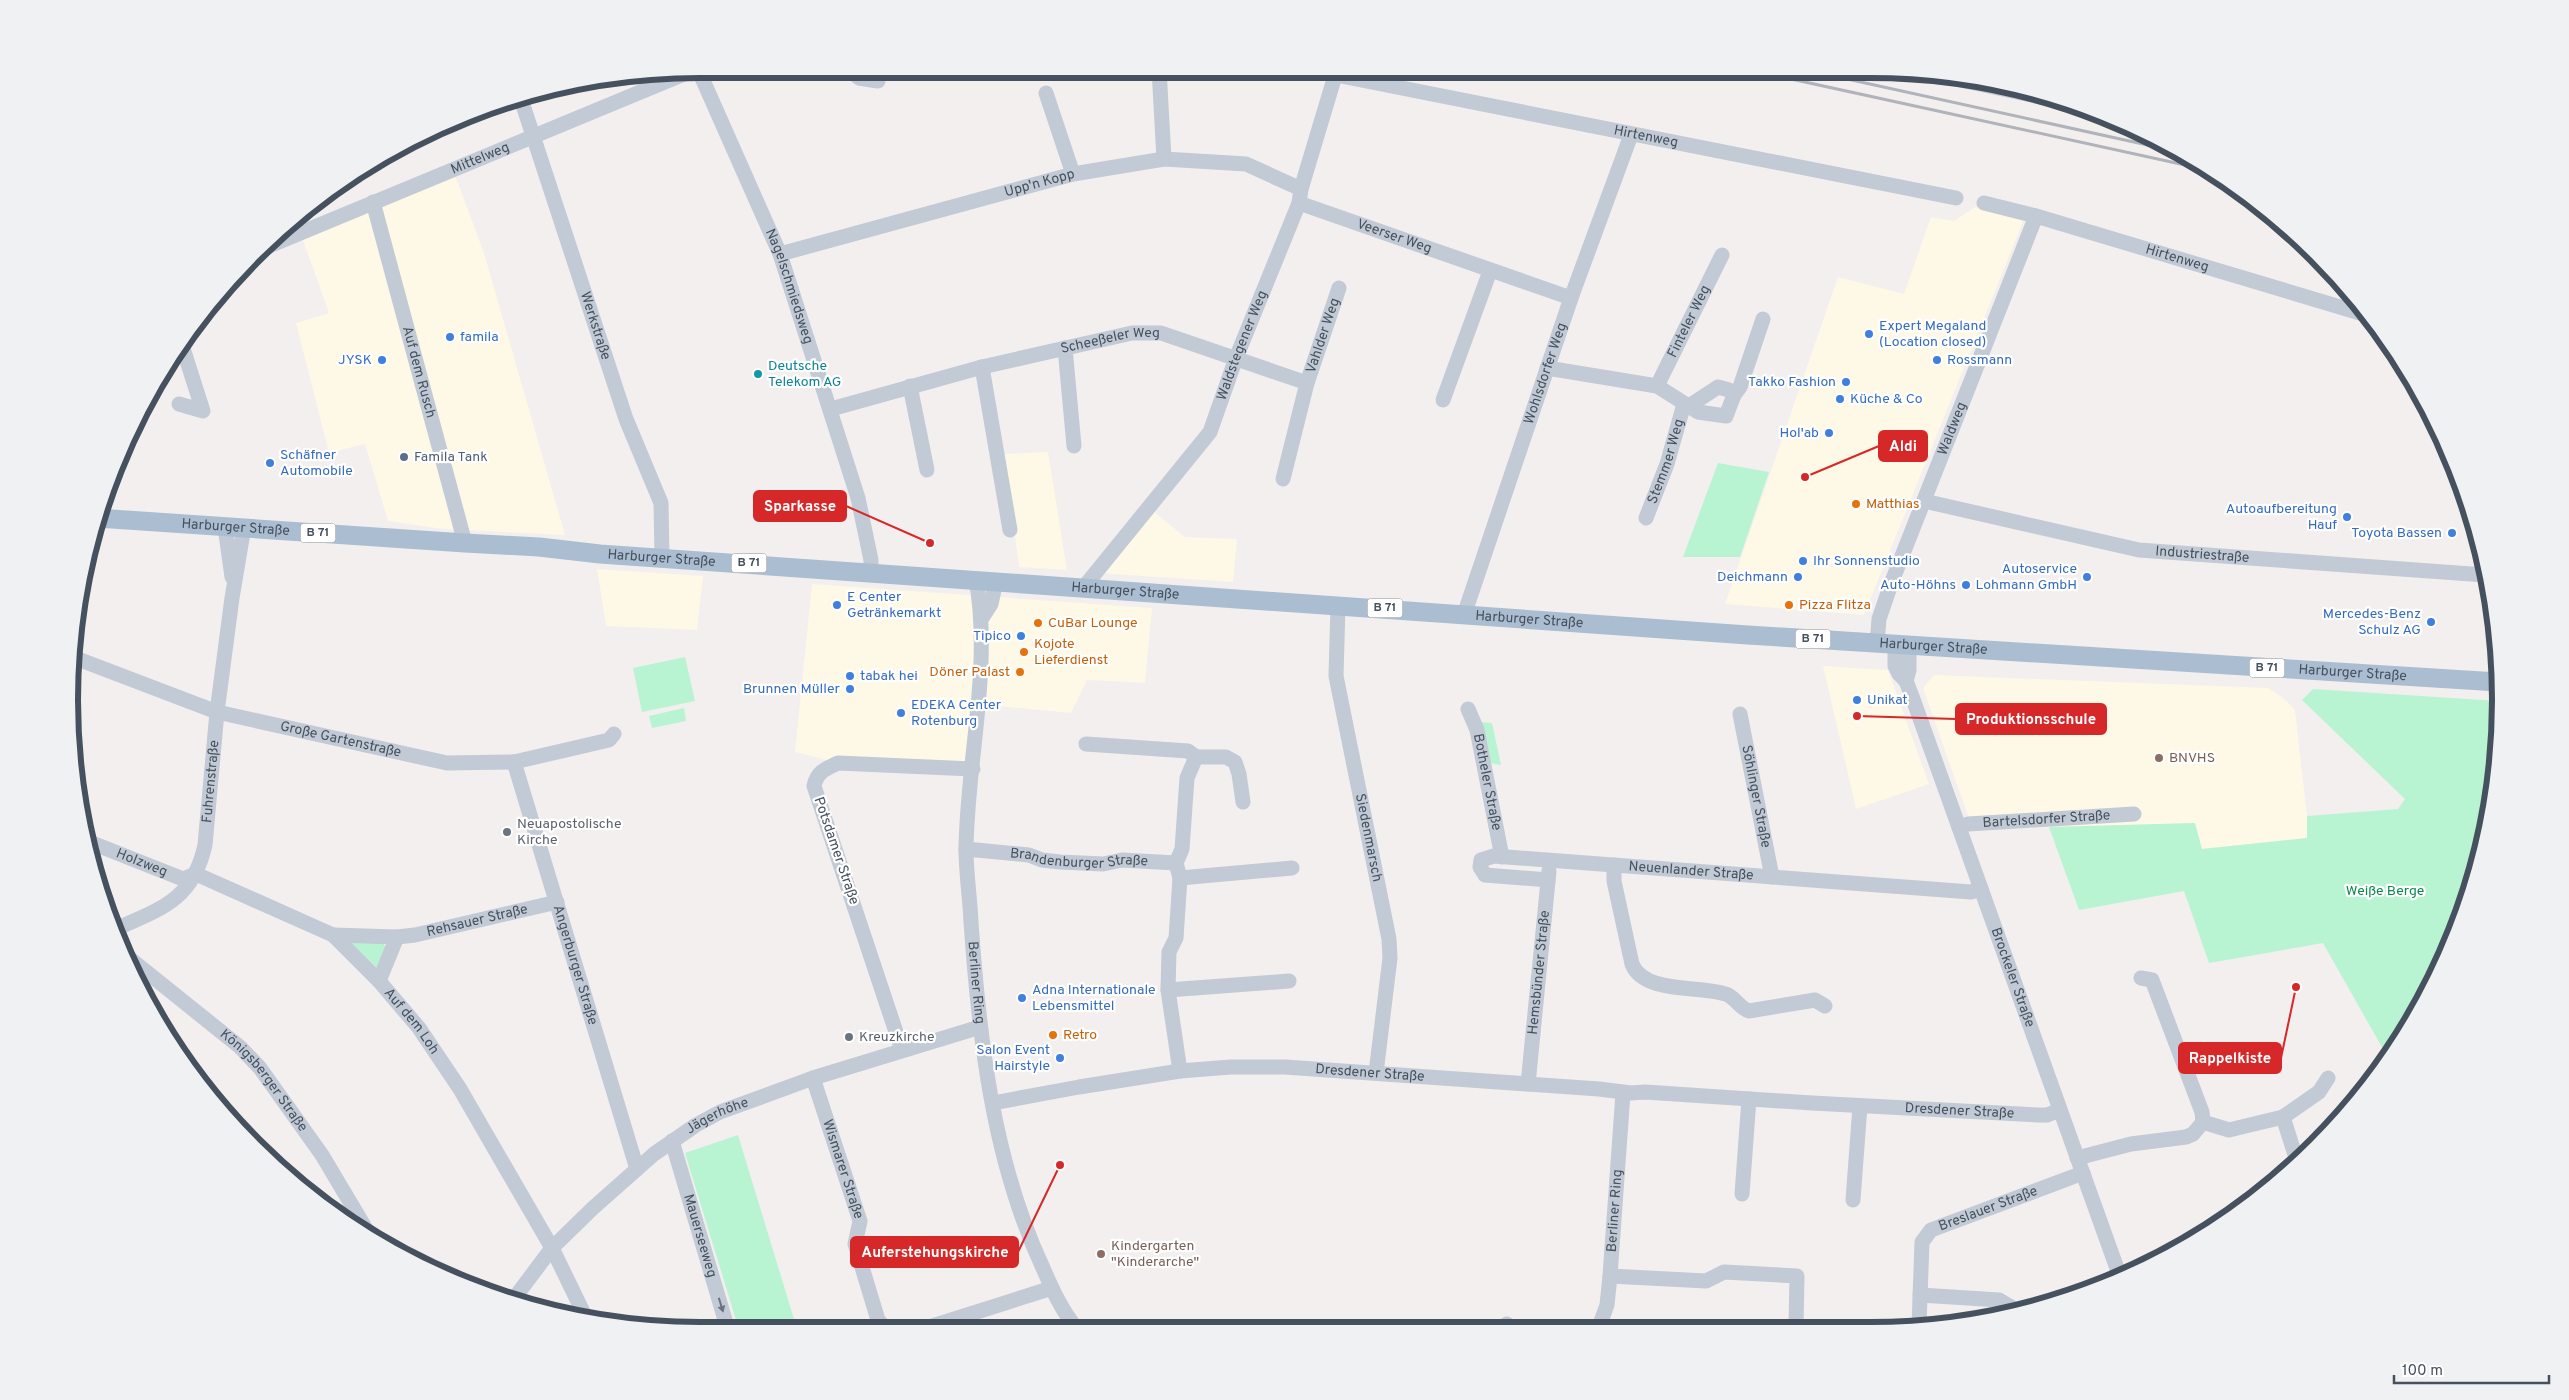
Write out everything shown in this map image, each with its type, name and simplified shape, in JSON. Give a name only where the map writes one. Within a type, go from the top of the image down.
[{"type":"main road","name":"Harburger Straße","points":[[105,519],[465,543],[494,543],[562,550],[1894,645],[2491,682]]},
{"type":"street","name":"Nagelschmiedsweg","points":[[701,78],[780,254],[858,498],[871,560],[871,572]]},
{"type":"street","points":[[859,78],[878,81]]},
{"type":"street","points":[[1159,78],[1164,159]]},
{"type":"street","name":"Waldstegener Weg","points":[[1084,587],[1210,432],[1236,358],[1300,196],[1334,78]]},
{"type":"street","name":"Hirtenweg","points":[[1364,78],[1631,135],[1956,198]]},
{"type":"street","name":"Mittelweg","points":[[280,241],[674,79]]},
{"type":"street","points":[[1046,93],[1073,174]]},
{"type":"street","name":"Werkstraße","points":[[523,104],[626,419],[661,503],[662,557]]},
{"type":"street","name":"Wohlsdorfer Weg","points":[[1464,615],[1570,298],[1631,135]]},
{"type":"street","name":"Upp'n Kopp","points":[[780,254],[1073,174],[1164,159],[1246,164],[1300,196]]},
{"type":"street","name":"Veerser Weg","points":[[1300,196],[1490,271],[1570,298]]},
{"type":"street","name":"Auf dem Rusch","points":[[373,202],[465,543]]},
{"type":"street","name":"Hirtenweg","points":[[1984,203],[2036,216],[2355,312]]},
{"type":"street","name":"Waldweg","points":[[1894,645],[1879,619],[2036,216]]},
{"type":"street","name":"Finteler Weg","points":[[1656,386],[1722,255]]},
{"type":"street","points":[[1443,400],[1490,271]]},
{"type":"street","name":"Vahlder Weg","points":[[1283,479],[1307,383],[1339,288]]},
{"type":"street","points":[[1547,368],[1656,386],[1698,412],[1726,416],[1734,395],[1740,387],[1763,320]]},
{"type":"street","name":"Scheeßeler Weg","points":[[831,409],[982,367],[1132,333],[1161,333],[1236,358]]},
{"type":"street","points":[[1065,348],[1074,446]]},
{"type":"street","points":[[179,404],[202,410],[184,351]]},
{"type":"street","name":"Vahlder Weg","points":[[1236,358],[1307,383]]},
{"type":"street","points":[[982,367],[1010,530]]},
{"type":"street","points":[[910,386],[927,470]]},
{"type":"street","points":[[1687,405],[1718,387],[1729,390],[1734,395]]},
{"type":"street","name":"Stemmer Weg","points":[[1646,518],[1687,405]]},
{"type":"street","name":"Industriestraße","points":[[1924,501],[2139,550],[2479,575]]},
{"type":"street","name":"Fuhrenstraße","points":[[226,527],[234,586]]},
{"type":"street","name":"Fuhrenstraße","points":[[121,926],[174,901],[189,886],[196,874],[205,844],[217,712],[244,527]]},
{"type":"street","name":"Berliner Ring","points":[[976,579],[982,618],[966,849],[980,1027],[993,1103],[1006,1161],[1023,1220],[1052,1288],[1073,1322]]},
{"type":"street","name":"Berliner Ring","points":[[982,618],[991,604],[996,581]]},
{"type":"street","name":"Siedenmarsch","points":[[1338,605],[1336,676],[1389,939],[1390,958],[1376,1073]]},
{"type":"street","name":"Brockeler Straße","points":[[1894,645],[1895,666],[1899,674],[1906,681],[2118,1270]]},
{"type":"street","name":"Große Gartenstraße","points":[[79,659],[217,712],[448,764],[514,762],[609,740],[614,734]]},
{"type":"street","name":"Botheler Straße","points":[[1468,709],[1477,730],[1502,857]]},
{"type":"street","name":"Söhlinger Straße","points":[[1740,714],[1772,877]]},
{"type":"street","points":[[1086,744],[1188,751],[1196,757],[1226,757],[1235,762],[1239,774],[1243,802]]},
{"type":"street","points":[[1180,1071],[1168,990],[1169,952],[1176,938],[1180,878],[1176,863],[1182,849],[1187,778],[1196,757]]},
{"type":"street","name":"Angerburger Straße","points":[[514,762],[637,1169]]},
{"type":"street","name":"Potsdamer Straße","points":[[902,1050],[814,786],[816,778],[822,770],[838,763],[973,769]]},
{"type":"street","name":"Bartelsdorfer Straße","points":[[1959,827],[1968,824],[2134,814]]},
{"type":"street","name":"Holzweg","points":[[95,844],[183,879],[196,874]]},
{"type":"street","name":"Brandenburger Straße","points":[[966,849],[1028,855],[1042,860],[1060,862],[1104,864],[1122,860],[1176,863]]},
{"type":"street","name":"Neuenlander Straße","points":[[1548,880],[1485,875],[1480,868],[1481,860],[1494,856],[1971,892],[1981,889]]},
{"type":"street","name":"Hemsbünder Straße","points":[[1528,1084],[1548,880],[1552,860]]},
{"type":"street","points":[[1614,865],[1614,881],[1632,964],[1635,971],[1640,975],[1669,988],[1726,994],[1749,1011],[1815,1000],[1825,1006]]},
{"type":"street","points":[[1180,878],[1292,868]]},
{"type":"street","name":"Auf dem Loh","points":[[196,874],[333,935],[379,981],[419,1028],[460,1089],[552,1248],[583,1312]]},
{"type":"street","name":"Rehsauer Straße","points":[[333,935],[396,937],[415,935],[557,902]]},
{"type":"street","points":[[379,981],[396,937]]},
{"type":"street","name":"Königsberger Straße","points":[[137,964],[240,1047],[260,1068],[322,1155],[361,1222]]},
{"type":"street","points":[[2077,1158],[2131,1144],[2186,1137],[2193,1134],[2203,1122],[2202,1112],[2152,980],[2141,978]]},
{"type":"street","points":[[1168,990],[1290,981]]},
{"type":"street","name":"Jägerhöhe","points":[[517,1294],[552,1248],[637,1169],[672,1141],[720,1112],[813,1078],[980,1027]]},
{"type":"street","name":"Dresdener Straße","points":[[993,1103],[1180,1071],[1271,1066],[1599,1089],[1622,1093],[1646,1092],[2038,1115],[2060,1110]]},
{"type":"street","name":"Wismarer Straße","points":[[813,1078],[860,1221],[855,1244],[881,1322]]},
{"type":"street","points":[[2203,1122],[2229,1130],[2283,1117],[2319,1092],[2328,1078]]},
{"type":"street","name":"Berliner Ring","points":[[1600,1322],[1607,1305],[1610,1276],[1622,1093]]},
{"type":"street","points":[[1742,1194],[1749,1099]]},
{"type":"street","points":[[1853,1200],[1860,1106]]},
{"type":"street","points":[[2283,1117],[2295,1153]]},
{"type":"street","name":"Mauerseeweg","points":[[672,1141],[726,1322]]},
{"type":"street","name":"Breslauer Straße","points":[[1919,1320],[1922,1242],[1930,1230],[2083,1173]]},
{"type":"street","points":[[1610,1276],[1706,1281],[1724,1272],[1797,1276],[1796,1322]]},
{"type":"street","points":[[945,1322],[1052,1288]]},
{"type":"street","points":[[1920,1295],[1999,1300],[2009,1306]]},
{"type":"shaded area","points":[[453,170],[484,253],[565,535],[443,529],[388,521],[365,444],[329,453],[296,323],[329,313],[300,232]]},
{"type":"shaded area","points":[[1975,207],[2025,217],[1864,615],[1725,604],[1838,277],[1904,294],[1931,217],[1954,221]]},
{"type":"shaded area","points":[[1048,452],[1067,570],[1019,567],[1004,454]]},
{"type":"shaded area","points":[[1153,511],[1185,537],[1237,539],[1233,582],[1098,573]]},
{"type":"shaded area","points":[[597,569],[703,576],[697,630],[606,626]]},
{"type":"shaded area","points":[[812,584],[1152,608],[1145,683],[1087,680],[1071,713],[977,704],[973,769],[838,763],[795,752]]},
{"type":"shaded area","points":[[1823,666],[1888,670],[1929,784],[1856,809]]},
{"type":"shaded area","points":[[1934,675],[2268,688],[2282,697],[2295,710],[2307,816],[2307,838],[2201,849],[2195,823],[1973,830],[1923,688]]},
{"type":"green space","points":[[1718,463],[1769,472],[1740,557],[1683,557]]},
{"type":"green space","points":[[685,657],[695,701],[642,712],[633,668]]},
{"type":"green space","name":"Weiße Berge","points":[[2313,689],[2492,701],[2490,741],[2480,821],[2458,900],[2444,938],[2427,975],[2384,1050],[2323,943],[2209,963],[2184,891],[2079,910],[2049,827],[2195,823],[2202,849],[2307,838],[2307,816],[2398,809],[2405,799],[2302,700]]},
{"type":"green space","points":[[684,708],[686,721],[652,728],[649,716]]},
{"type":"green space","points":[[1481,722],[1492,723],[1501,765],[1490,763]]},
{"type":"green space","points":[[349,941],[384,944],[386,949],[377,968]]},
{"type":"green space","points":[[738,1135],[795,1322],[737,1322],[685,1153]]},
{"type":"railway","points":[[1787,78],[2188,166]]},
{"type":"railway","points":[[1842,78],[2151,146]]},
{"type":"place","name":"Expert Megaland (Location closed)","points":[[1869,334]]},
{"type":"place","name":"famila","points":[[450,337]]},
{"type":"place","name":"JYSK","points":[[382,360]]},
{"type":"place","name":"Rossmann","points":[[1937,360]]},
{"type":"place","name":"Deutsche Telekom AG","points":[[758,374]]},
{"type":"place","name":"Takko Fashion","points":[[1846,382]]},
{"type":"place","name":"Küche & Co","points":[[1840,399]]},
{"type":"place","name":"Hol'ab","points":[[1829,433]]},
{"type":"place","name":"Famila Tank","points":[[404,457]]},
{"type":"place","name":"Schäfner Automobile","points":[[270,463]]},
{"type":"place","name":"Aldi","points":[[1805,477]]},
{"type":"place","name":"Matthias","points":[[1856,504]]},
{"type":"place","name":"Autoaufbereitung Hauf","points":[[2347,517]]},
{"type":"place","name":"Toyota Bassen","points":[[2452,533]]},
{"type":"place","name":"Sparkasse","points":[[930,543]]},
{"type":"place","name":"Ihr Sonnenstudio","points":[[1803,561]]},
{"type":"place","name":"Deichmann","points":[[1798,577]]},
{"type":"place","name":"Autoservice Lohmann GmbH","points":[[2087,577]]},
{"type":"place","name":"Auto-Höhns","points":[[1966,585]]},
{"type":"place","name":"E Center Getränkemarkt","points":[[837,605]]},
{"type":"place","name":"Pizza Flitza","points":[[1789,605]]},
{"type":"place","name":"Mercedes-Benz Schulz AG","points":[[2431,622]]},
{"type":"place","name":"CuBar Lounge","points":[[1038,623]]},
{"type":"place","name":"Tipico","points":[[1021,636]]},
{"type":"place","name":"Kojote Lieferdienst","points":[[1024,652]]},
{"type":"place","name":"Döner Palast","points":[[1020,672]]},
{"type":"place","name":"tabak hei","points":[[850,676]]},
{"type":"place","name":"Brunnen Müller","points":[[850,689]]},
{"type":"place","name":"Unikat","points":[[1857,700]]},
{"type":"place","name":"EDEKA Center Rotenburg","points":[[901,713]]},
{"type":"place","name":"Produktionsschule","points":[[1857,716]]},
{"type":"place","name":"BNVHS","points":[[2159,758]]},
{"type":"place","name":"Neuapostolische Kirche","points":[[507,832]]},
{"type":"place","name":"Rappelkiste","points":[[2296,987]]},
{"type":"place","name":"Adna Internationale Lebensmittel","points":[[1022,998]]},
{"type":"place","name":"Retro","points":[[1053,1035]]},
{"type":"place","name":"Kreuzkirche","points":[[849,1037]]},
{"type":"place","name":"Salon Event Hairstyle","points":[[1060,1058]]},
{"type":"place","name":"Auferstehungskirche","points":[[1060,1165]]},
{"type":"place","name":"Kindergarten \"Kinderarche\"","points":[[1101,1254]]}]
